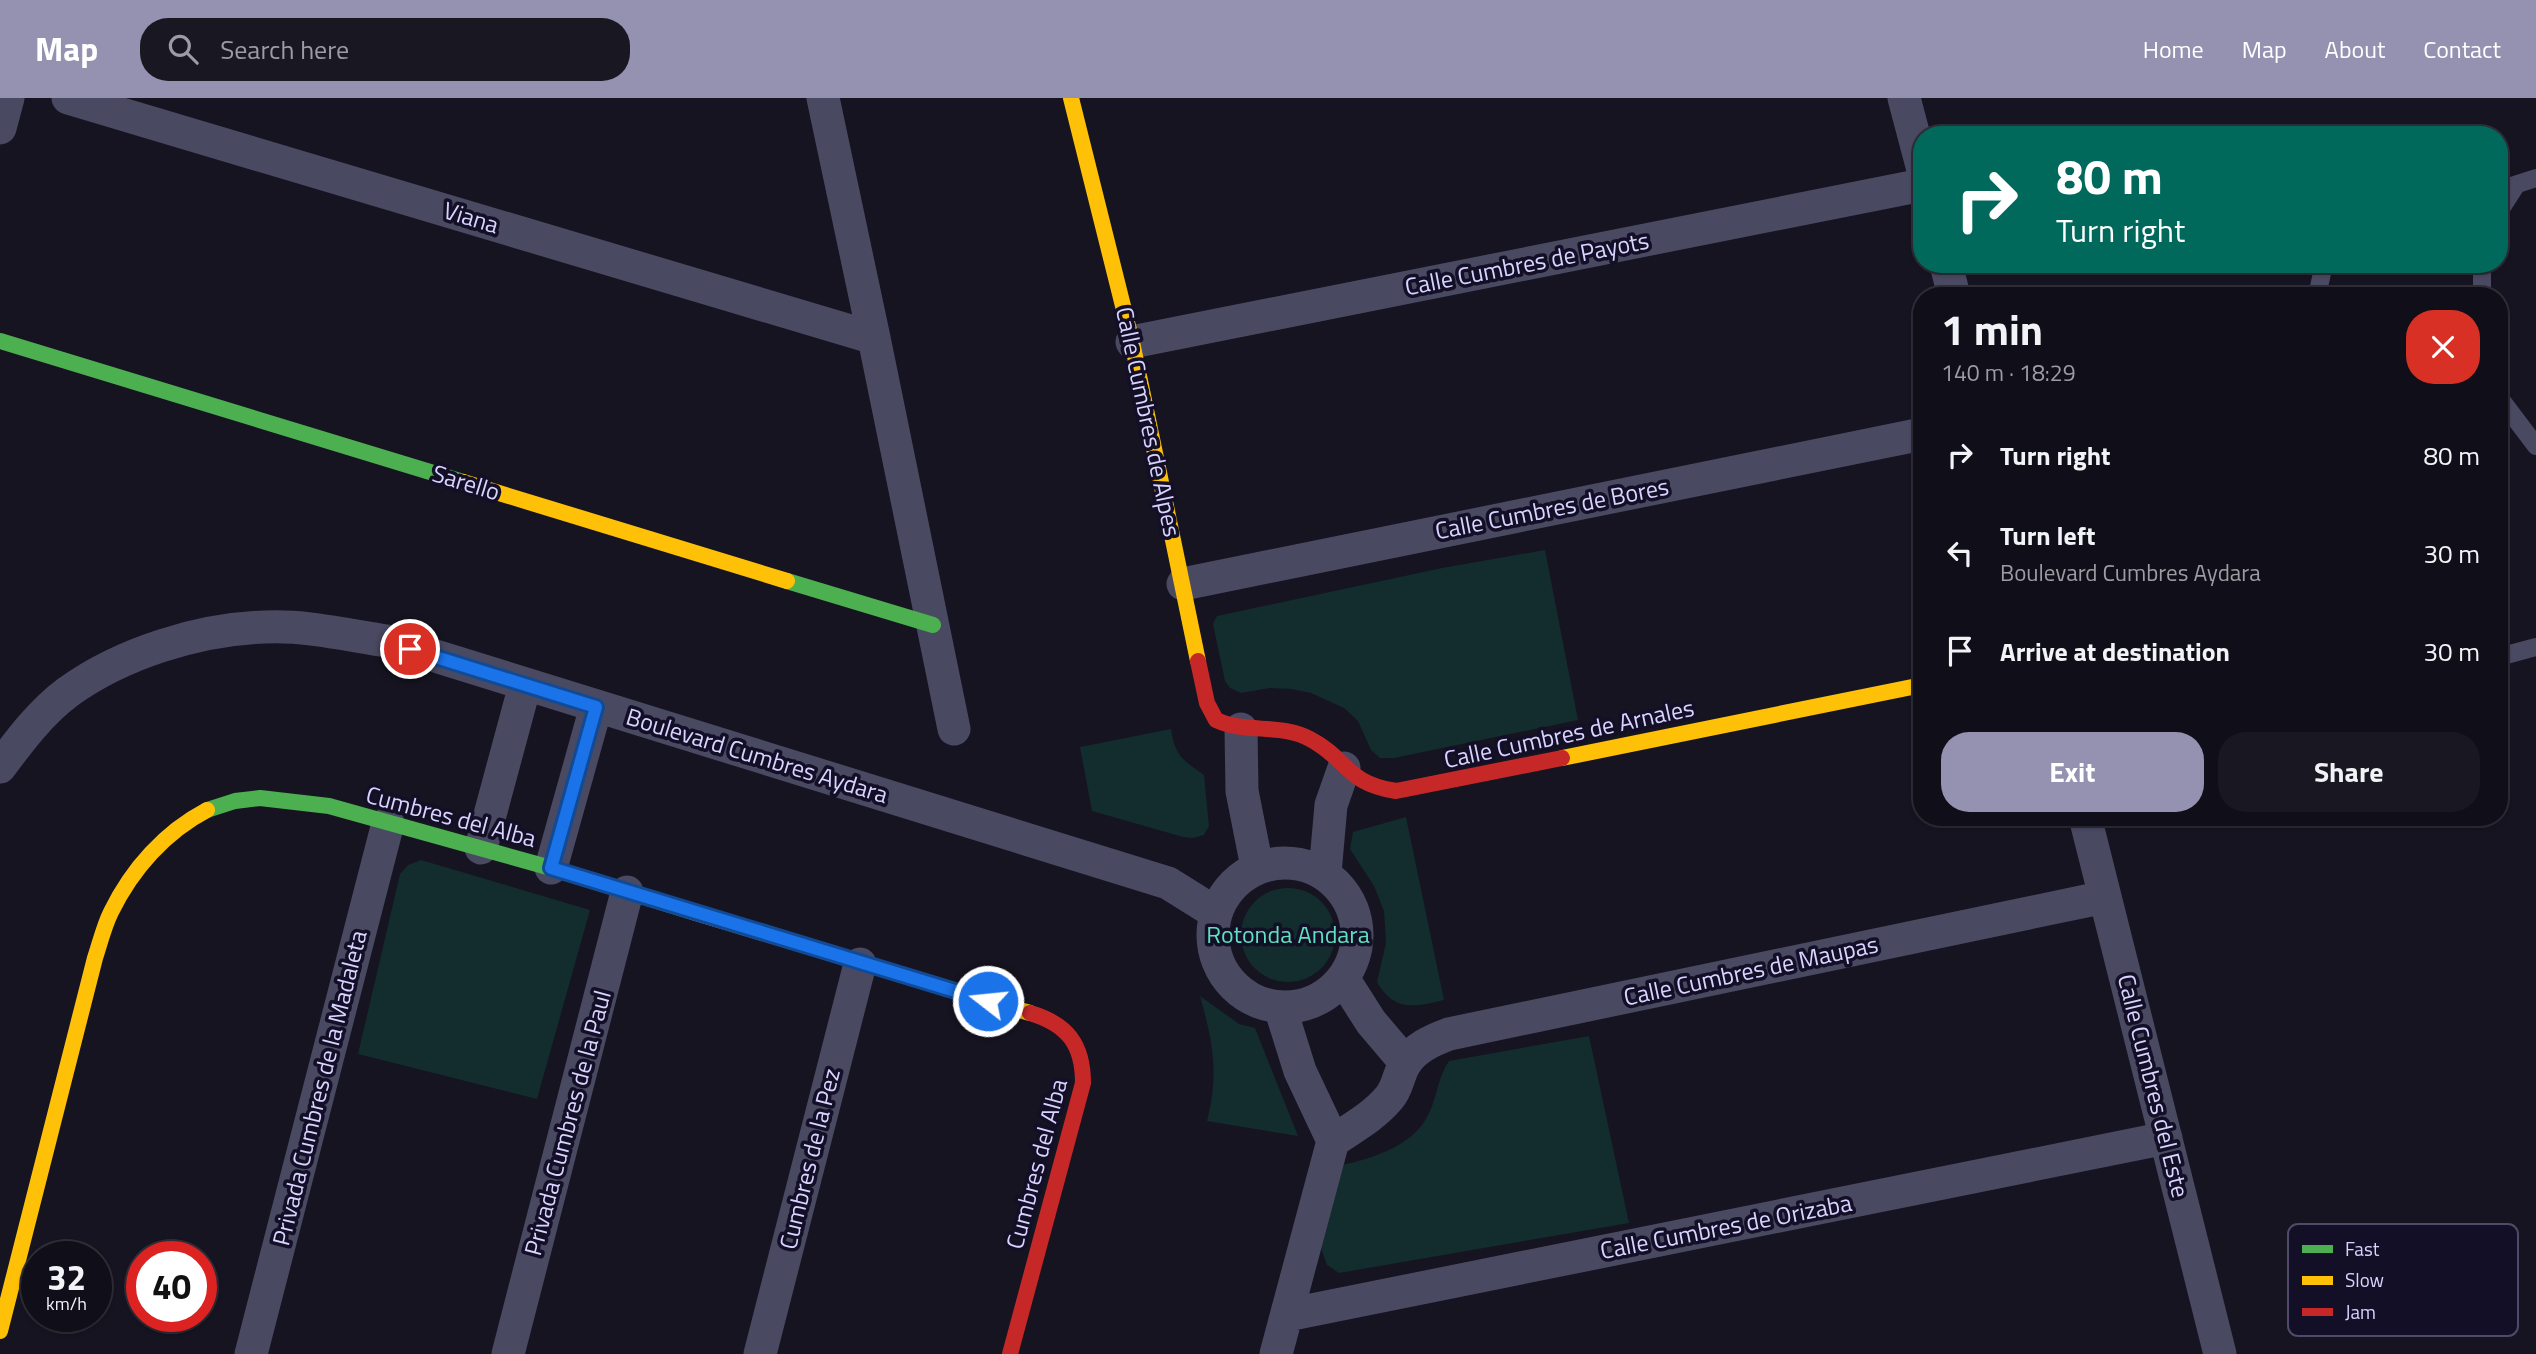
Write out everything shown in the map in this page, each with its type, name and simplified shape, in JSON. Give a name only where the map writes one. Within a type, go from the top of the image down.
[{"type":"street","points":[[0,128],[8,98]]},
{"type":"street","name":"Viana","points":[[68,98],[874,338]]},
{"type":"street","points":[[822,98],[954,729]]},
{"type":"street","name":"Calle Cumbres de Alpes","points":[[1072,98],[1132,342],[1211,713],[1223,725],[1241,729]]},
{"type":"street","points":[[1904,98],[1913,132]]},
{"type":"street","name":"Calle Cumbres de Payots","points":[[1132,342],[1913,187]]},
{"type":"street","name":"Sarello","points":[[0,341],[933,625]]},
{"type":"street","name":"Calle Cumbres de Bores","points":[[1183,584],[1913,436]]},
{"type":"street","name":"Boulevard Cumbres Aydara","points":[[0,767],[27,730],[68,692],[149,651],[214,631],[267,626],[318,630],[387,641],[1168,883],[1216,913]]},
{"type":"street","points":[[481,848],[525,685]]},
{"type":"street","name":"Calle Cumbres de Arnales","points":[[1241,729],[1297,733],[1324,748],[1364,785],[1380,790],[1404,790],[1913,687]]},
{"type":"street","points":[[551,868],[596,707]]},
{"type":"street","points":[[1241,729],[1242,791],[1257,867]]},
{"type":"street","points":[[1325,873],[1331,804],[1344,768]]},
{"type":"street","name":"Cumbres del Alba","points":[[0,1331],[95,958],[112,910],[142,862],[179,825],[213,807],[257,798],[329,806],[551,868],[860,964],[1039,1016],[1072,1036],[1081,1051],[1083,1083],[1010,1354]]},
{"type":"street","name":"Privada Cumbres de la Madaleta","points":[[251,1354],[388,823]]},
{"type":"street","name":"Calle Cumbres del Este","points":[[2087,826],[2220,1354]]},
{"type":"street","points":[[1280,862],[1304,864],[1325,873],[1342,890],[1354,911],[1358,934],[1354,957],[1343,978],[1325,995],[1304,1005],[1280,1007],[1259,1002],[1240,991],[1226,975],[1216,956],[1213,934],[1216,913],[1226,893],[1240,878],[1257,867],[1280,862]]},
{"type":"street","name":"Privada Cumbres de la Paul","points":[[508,1354],[627,892]]},
{"type":"street","name":"Calle Cumbres de Maupas","points":[[1405,1062],[1426,1044],[1449,1034],[2105,897]]},
{"type":"street","name":"Cumbres de la Pez","points":[[760,1354],[860,964]]},
{"type":"street","points":[[1276,1354],[1333,1141],[1388,1100],[1405,1062],[1371,1022],[1343,978]]},
{"type":"street","points":[[1280,1007],[1300,1071],[1333,1141]]},
{"type":"street","name":"Calle Cumbres de Orizaba","points":[[1287,1315],[2166,1138]]},
{"type":"lane","points":[[2508,187],[2536,178]]},
{"type":"lane","points":[[2508,198],[2517,184]]},
{"type":"lane","points":[[2508,409],[2536,446]]},
{"type":"lane","points":[[2508,655],[2536,647]]},
{"type":"green space","points":[[1545,550],[1578,720],[1394,758],[1380,758],[1371,750],[1358,721],[1344,708],[1311,693],[1291,689],[1270,688],[1241,693],[1230,688],[1225,681],[1213,624],[1217,616],[1442,568]]},
{"type":"green space","points":[[1171,729],[1181,756],[1204,775],[1209,826],[1204,835],[1183,837],[1092,811],[1080,747]]},
{"type":"green space","points":[[1406,817],[1444,1000],[1415,1005],[1398,1003],[1384,992],[1377,982],[1386,943],[1384,911],[1374,886],[1350,849],[1353,832]]},
{"type":"green space","points":[[421,860],[590,910],[537,1099],[358,1054],[400,874],[408,865]]},
{"type":"green space","name":"Rotonda Andara","points":[[1288,888],[1306,892],[1321,902],[1331,917],[1335,935],[1331,953],[1321,968],[1306,978],[1288,982],[1270,978],[1255,968],[1245,953],[1241,935],[1245,917],[1255,902],[1270,892]]},
{"type":"green space","points":[[1200,996],[1239,1024],[1255,1028],[1298,1136],[1207,1121],[1213,1088],[1213,1058]]},
{"type":"green space","points":[[1589,1036],[1629,1223],[1339,1273],[1327,1265],[1321,1248],[1342,1165],[1390,1150],[1411,1136],[1427,1117],[1449,1061]]},
{"type":"traffic: fast","points":[[0,341],[463,482]]},
{"type":"traffic: fast","points":[[787,581],[933,625]]},
{"type":"traffic: fast","points":[[207,810],[235,801],[260,798],[329,806],[551,868],[693,912]]},
{"type":"traffic: slow","points":[[1071,98],[1132,342],[1198,661]]},
{"type":"traffic: slow","points":[[463,482],[787,581]]},
{"type":"traffic: slow","points":[[1562,758],[1913,687]]},
{"type":"traffic: slow","points":[[0,1331],[106,923],[119,896],[151,853],[177,829],[207,810]]},
{"type":"traffic: slow","points":[[693,912],[1030,1013]]},
{"type":"traffic: jam","points":[[1198,661],[1207,703],[1216,720],[1239,727],[1299,734],[1323,747],[1356,776],[1379,787],[1396,791],[1562,758]]},
{"type":"traffic: jam","points":[[1010,1354],[1083,1083],[1080,1057],[1070,1038],[1054,1023],[1030,1013]]},
{"type":"route","points":[[410,649],[596,707],[551,868],[988,1001]]}]
